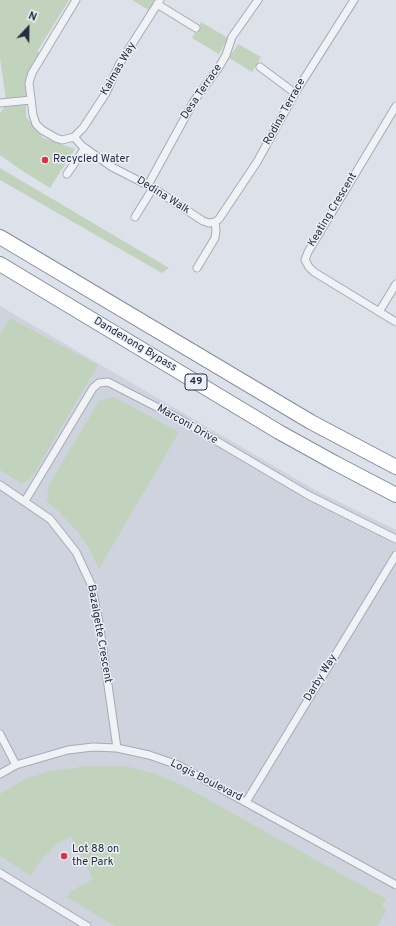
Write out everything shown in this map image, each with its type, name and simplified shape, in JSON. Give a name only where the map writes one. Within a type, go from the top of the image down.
[{"type":"highway","name":"Dandenong Bypass","points":[[0,237],[274,401],[396,467]]},
{"type":"highway","name":"Dandenong Bypass","points":[[0,264],[279,432],[396,494]]},
{"type":"street","points":[[74,137],[66,140],[59,139],[39,128],[34,121],[29,82],[30,76],[76,0]]},
{"type":"street","name":"Desa Terrace","points":[[135,217],[194,101],[219,67],[226,55],[232,37],[258,0]]},
{"type":"street","name":"Rodina Terrace","points":[[215,222],[219,219],[257,162],[295,93],[354,0]]},
{"type":"street","points":[[159,2],[196,28]]},
{"type":"street","name":"Kaimas Way","points":[[74,137],[83,128],[106,93],[120,63],[159,2]]},
{"type":"street","points":[[260,67],[295,93]]},
{"type":"street","points":[[0,103],[31,100]]},
{"type":"street","name":"Keating Crescent","points":[[396,106],[306,256],[307,264],[311,270],[396,322]]},
{"type":"street","name":"Dedina Walk","points":[[74,137],[78,143],[112,167],[150,186],[203,221],[209,223],[215,222]]},
{"type":"street","points":[[67,174],[85,148]]},
{"type":"street","points":[[197,268],[215,238],[215,222]]},
{"type":"street","points":[[379,312],[396,284]]},
{"type":"street","name":"Marconi Drive","points":[[25,501],[93,388],[99,383],[108,382],[176,418],[308,495],[396,539]]},
{"type":"street","name":"Bazalgette Crescent","points":[[0,484],[50,519],[76,552],[92,584],[118,748]]},
{"type":"street","name":"Darby Way","points":[[246,802],[396,555]]},
{"type":"street","points":[[0,734],[16,765]]},
{"type":"street","name":"Logis Boulevard","points":[[0,774],[16,765],[68,750],[93,747],[118,748],[149,755],[178,765],[396,885]]},
{"type":"street","points":[[0,873],[87,926]]},
{"type":"shaded area","points":[[0,306],[315,490],[396,530],[396,926],[0,926]]},
{"type":"green space","points":[[0,0],[69,0],[38,50],[39,55],[28,75],[26,96],[24,98],[6,101],[0,58]]},
{"type":"green space","points":[[132,0],[157,0],[150,11]]},
{"type":"green space","points":[[201,22],[228,38],[219,54],[192,38]]},
{"type":"green space","points":[[238,44],[261,57],[252,72],[229,58]]},
{"type":"green space","points":[[26,105],[26,117],[43,138],[75,149],[50,188],[0,155],[0,113],[4,107]]},
{"type":"green space","points":[[0,168],[169,268],[162,273],[0,180]]},
{"type":"green space","points":[[10,318],[98,365],[34,474],[27,481],[21,483],[0,470],[0,334]]},
{"type":"green space","points":[[114,397],[179,432],[99,569],[89,548],[76,530],[46,501],[49,497],[47,488],[99,401]]},
{"type":"green space","points":[[88,766],[125,766],[156,774],[182,785],[386,899],[382,906],[387,910],[377,926],[115,926],[67,897],[71,891],[93,879],[71,837],[57,844],[40,861],[31,876],[0,856],[0,794],[23,780],[50,771]]},
{"type":"place","name":"Recycled Water","points":[[45,160]]},
{"type":"place","name":"Lot 88 on the Park","points":[[64,856]]}]
